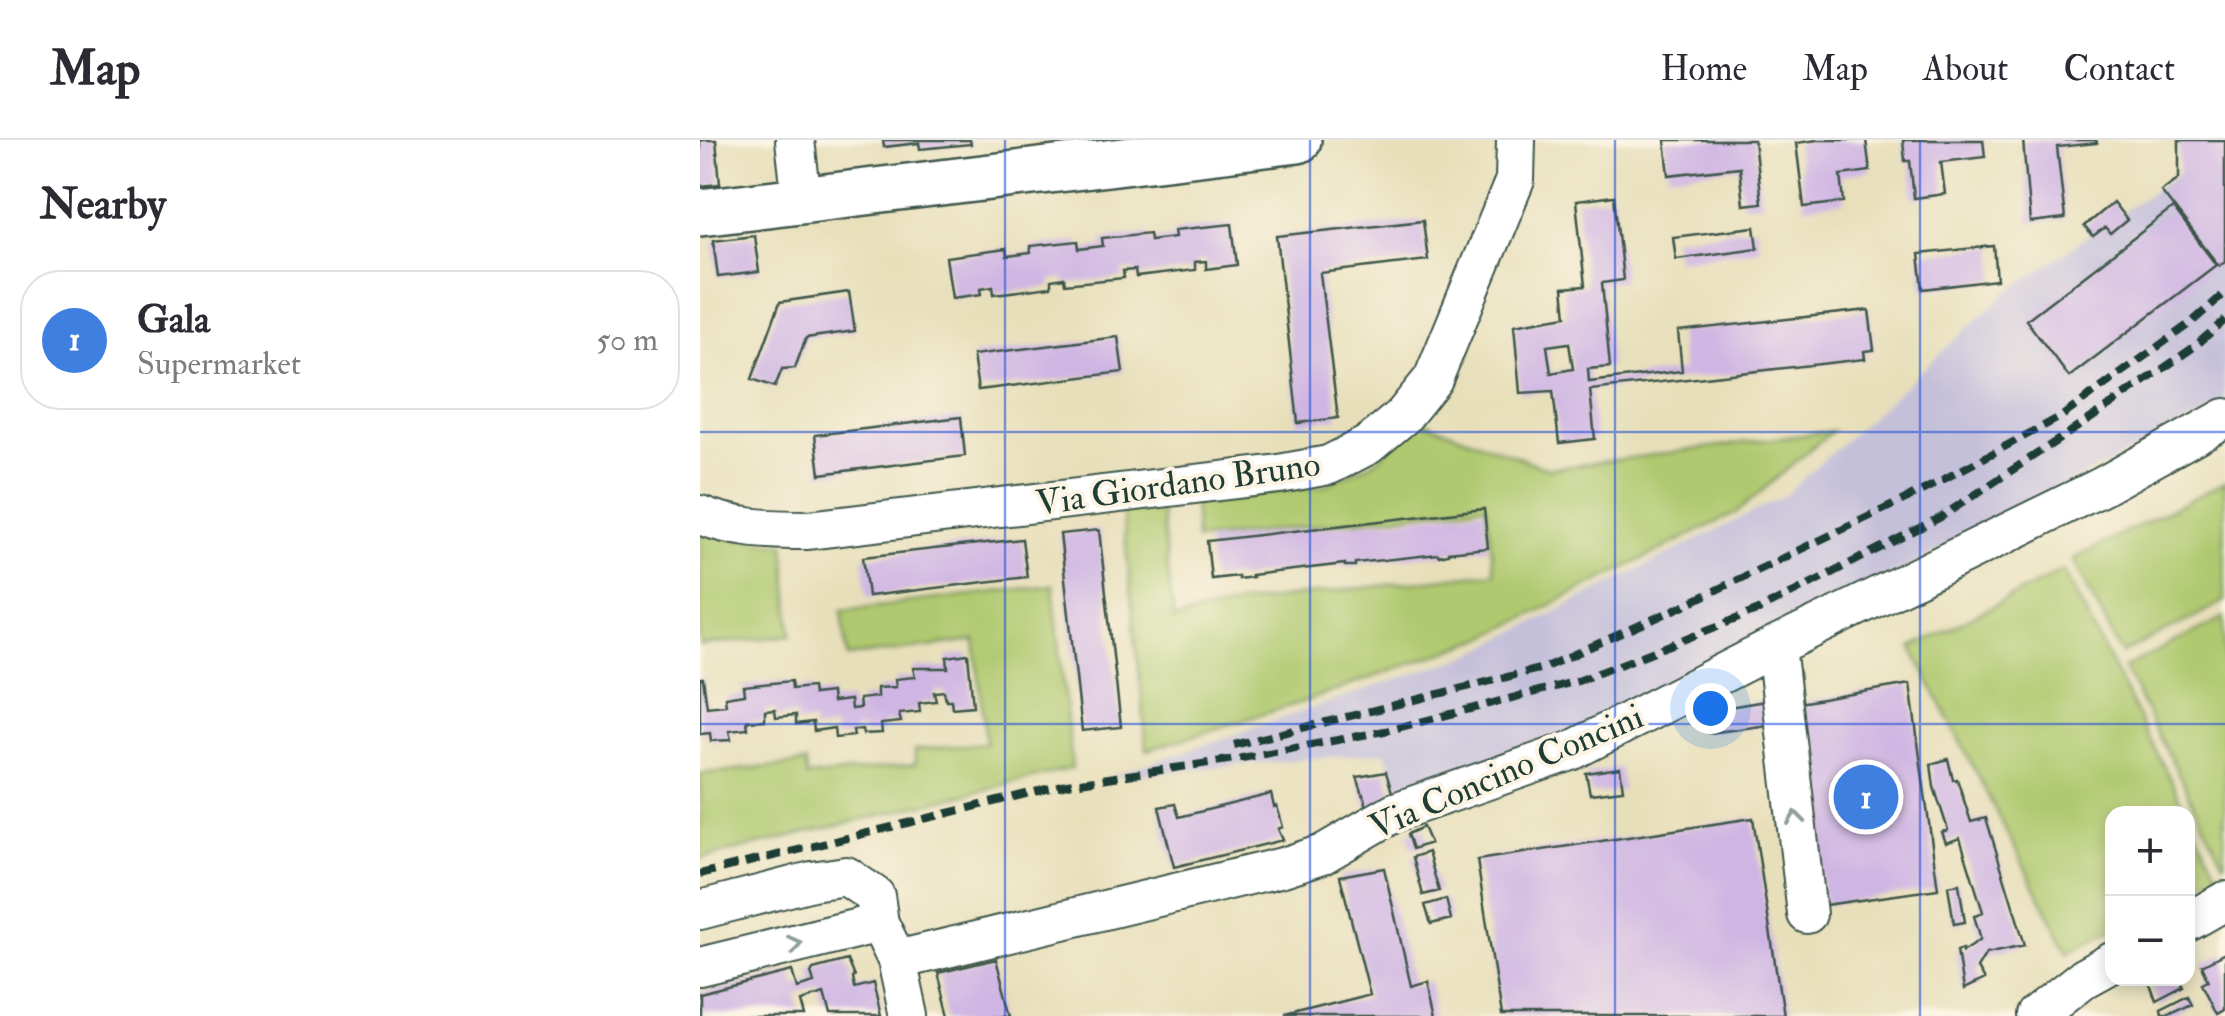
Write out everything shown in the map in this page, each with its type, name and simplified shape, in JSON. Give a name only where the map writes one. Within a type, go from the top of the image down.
[{"type":"main road","points":[[700,212],[1298,140]]},
{"type":"street","points":[[795,140],[802,201]]},
{"type":"street","name":"Via Giordano Bruno","points":[[700,515],[764,530],[808,530],[1279,474],[1330,464],[1368,446],[1404,416],[1433,379],[1515,180],[1516,140]]},
{"type":"street","name":"Via Concino Concini","points":[[897,960],[1035,937],[1286,878],[1394,812],[1571,750],[2101,487],[2225,418]]},
{"type":"street","points":[[1776,646],[1807,914]]},
{"type":"street","points":[[700,910],[846,876],[875,896],[897,960],[909,1016]]},
{"type":"street","points":[[2195,918],[2225,901]]},
{"type":"street","points":[[700,967],[883,916]]},
{"type":"street","points":[[2035,1016],[2105,966]]},
{"type":"shaded area","points":[[2225,140],[2225,403],[1567,743],[1402,802],[1385,752],[1109,777],[1472,654],[1784,496],[2004,295]]},
{"type":"green space","points":[[1422,421],[1549,469],[1832,431],[1737,512],[1486,637],[1312,699],[1147,750],[1122,508],[1160,503],[1174,620],[1233,604],[1494,572],[1486,505],[1196,540],[1194,501],[1323,486],[1373,463]]},
{"type":"green space","points":[[2225,482],[2225,601],[2122,654],[2073,559]]},
{"type":"green space","points":[[700,534],[785,544],[792,635],[700,646]]},
{"type":"green space","points":[[2063,570],[2184,806],[2105,806],[2105,932],[2068,951],[1912,648]]},
{"type":"green space","points":[[1053,585],[1072,768],[700,859],[700,774],[806,763],[807,777],[915,765],[915,750],[986,743],[975,641],[848,657],[842,610]]},
{"type":"green space","points":[[2225,617],[2225,864],[2124,668]]},
{"type":"green space","points":[[2195,827],[2219,874],[2195,887]]},
{"type":"building","points":[[700,140],[716,140],[720,184],[700,186]]},
{"type":"building","points":[[883,140],[970,140],[971,144],[920,149],[919,143],[884,147]]},
{"type":"building","points":[[1665,140],[1754,140],[1761,203],[1743,205],[1739,167],[1669,175]]},
{"type":"building","points":[[1866,140],[1870,171],[1841,175],[1844,202],[1804,207],[1796,143]]},
{"type":"building","points":[[1903,140],[1983,140],[1985,157],[1941,162],[1945,194],[1914,198]]},
{"type":"building","points":[[2023,140],[2096,140],[2097,143],[2057,147],[2065,219],[2030,223]]},
{"type":"building","points":[[2179,140],[2225,140],[2225,261],[2219,266],[2161,191],[2179,178]]},
{"type":"building","points":[[1614,196],[1623,280],[1602,283],[1610,367],[1588,369],[1589,382],[1682,371],[1678,331],[1869,310],[1874,350],[1864,351],[1865,359],[1590,390],[1595,439],[1559,443],[1553,391],[1520,393],[1514,325],[1566,316],[1563,288],[1585,286],[1576,201]],"holes":[[[1569,343],[1573,369],[1551,373],[1547,346]]]},
{"type":"building","points":[[2113,202],[2127,220],[2110,234],[2105,228],[2093,237],[2084,226]]},
{"type":"building","points":[[2173,208],[2216,265],[2069,377],[2026,320]]},
{"type":"building","points":[[1423,220],[1428,260],[1320,273],[1338,418],[1298,423],[1277,236]]},
{"type":"building","points":[[1232,224],[1237,265],[1206,269],[1206,261],[1195,262],[1195,270],[1136,277],[1135,270],[1123,271],[1124,278],[1065,284],[1064,278],[1051,280],[1051,287],[994,294],[993,286],[981,288],[982,294],[952,298],[946,257],[1006,249],[1007,256],[1031,253],[1030,246],[1078,241],[1079,249],[1103,246],[1102,238],[1149,233],[1150,240],[1175,237],[1174,230]]},
{"type":"building","points":[[1755,227],[1758,248],[1676,259],[1673,237]]},
{"type":"building","points":[[754,235],[759,272],[718,277],[713,240]]},
{"type":"building","points":[[1994,246],[1997,280],[1923,289],[1919,254]]},
{"type":"building","points":[[849,292],[855,331],[806,338],[795,368],[782,369],[775,387],[752,379],[780,302]]},
{"type":"building","points":[[1118,337],[1123,372],[978,390],[973,355]]},
{"type":"building","points":[[961,417],[965,456],[820,474],[815,435]]},
{"type":"building","points":[[1484,509],[1488,548],[1355,566],[1211,579],[1207,541]]},
{"type":"building","points":[[1099,530],[1121,727],[1082,731],[1060,534]]},
{"type":"building","points":[[1022,539],[1027,577],[868,596],[863,557]]},
{"type":"building","points":[[968,654],[973,706],[952,708],[944,691],[934,692],[936,701],[919,703],[920,712],[899,714],[901,722],[881,724],[882,733],[863,734],[862,729],[853,730],[854,736],[835,738],[834,728],[814,731],[813,722],[796,724],[796,715],[776,717],[775,709],[765,710],[765,720],[747,721],[748,729],[729,731],[731,740],[711,741],[710,733],[700,734],[700,678],[707,707],[726,705],[725,697],[744,694],[743,686],[791,681],[792,689],[812,687],[813,695],[831,693],[832,702],[850,700],[851,709],[860,708],[859,699],[877,697],[877,688],[896,687],[895,679],[915,677],[913,668],[948,668],[947,657]]},
{"type":"building","points":[[1910,684],[1938,889],[1825,905],[1793,704]]},
{"type":"building","points":[[1765,701],[1769,725],[1709,733],[1705,711]]},
{"type":"building","points":[[1948,759],[1971,822],[1986,818],[2025,945],[1986,953],[1977,968],[1984,980],[1963,990],[1957,950],[1963,951],[1981,939],[1974,916],[1983,912],[1960,838],[1946,843],[1942,832],[1948,830],[1931,764]]},
{"type":"building","points":[[1620,768],[1623,790],[1590,794],[1586,773]]},
{"type":"building","points":[[1386,772],[1394,799],[1367,807],[1357,777]]},
{"type":"building","points":[[1271,794],[1283,827],[1278,829],[1283,840],[1174,867],[1159,807],[1175,804],[1179,817]]},
{"type":"building","points":[[1753,818],[1783,1016],[1501,1016],[1477,860]]},
{"type":"building","points":[[1423,827],[1430,843],[1413,849],[1408,834]]},
{"type":"building","points":[[1428,852],[1439,891],[1423,895],[1413,857]]},
{"type":"building","points":[[1384,868],[1411,986],[1428,981],[1436,1016],[1284,1016],[1370,994],[1340,876]]},
{"type":"building","points":[[1959,884],[1965,922],[1954,924],[1948,886]]},
{"type":"building","points":[[1446,899],[1451,919],[1431,924],[1425,905]]},
{"type":"building","points":[[2225,953],[2225,1009],[2218,1013],[2203,983],[2209,980],[2202,965]]},
{"type":"building","points":[[996,959],[1011,1016],[949,1016],[938,973]]},
{"type":"building","points":[[847,960],[854,988],[873,983],[881,1016],[830,1016],[824,994],[800,1001],[804,1016],[700,1016],[700,994],[792,971],[797,988],[814,983],[813,969]]},
{"type":"building","points":[[2151,986],[2183,986],[2184,988],[2157,1002]]},
{"type":"building","points":[[2189,997],[2193,1005],[2162,1016],[2161,1011]]},
{"type":"railway","points":[[1234,745],[1543,668],[1683,606],[1918,493],[2062,416],[2192,322],[2225,293]]},
{"type":"railway","points":[[700,874],[1067,784],[1242,758],[1385,731],[1578,681],[1759,610],[1941,517],[2105,409],[2194,347],[2225,320]]},
{"type":"place","name":"Gala","points":[[1866,797]]}]
